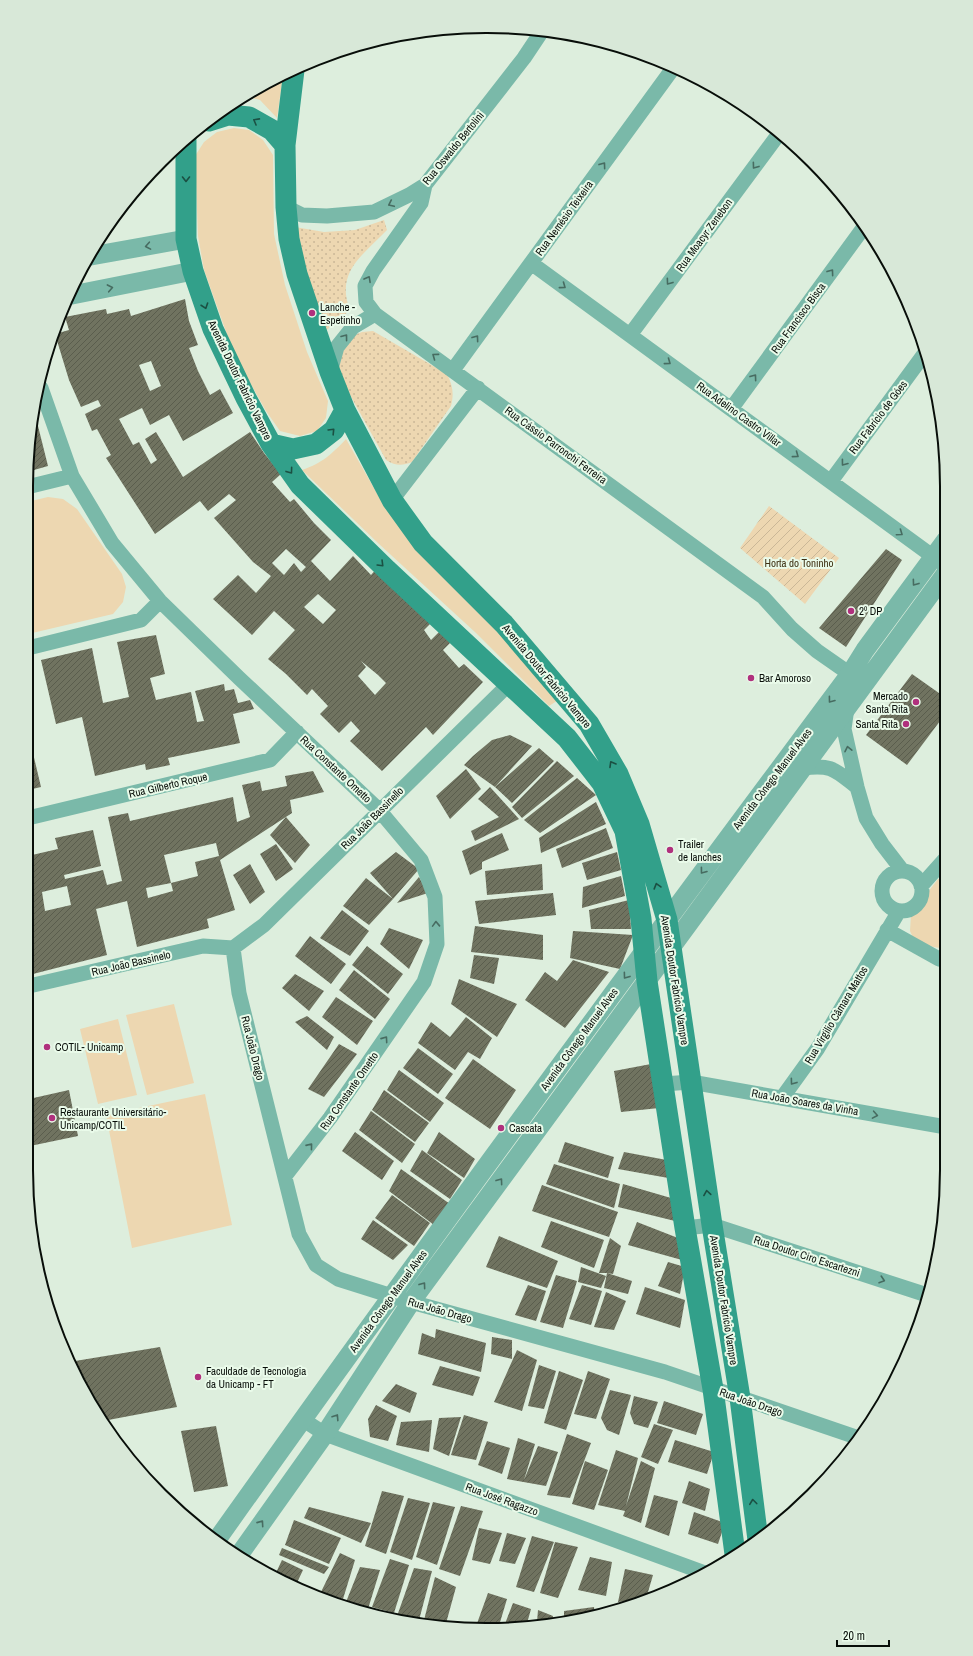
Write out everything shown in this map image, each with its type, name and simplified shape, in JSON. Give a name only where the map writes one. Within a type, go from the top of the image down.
[{"type":"main road","name":"Avenida Doutor Fabricio Vampre","points":[[293,77],[285,145],[286,207],[290,239],[297,274],[330,372],[345,410],[392,500],[423,543],[504,624],[589,724],[618,774],[639,824],[667,920],[712,1224],[740,1398],[757,1533]]},
{"type":"main road","points":[[226,116],[249,117],[272,130],[285,145]]},
{"type":"main road","name":"Avenida Doutor Fabricio Vampre","points":[[186,147],[186,239],[193,271],[212,329],[246,398],[271,444],[300,485],[387,570],[567,738],[602,783],[625,831],[641,919],[647,981],[685,1228],[712,1389],[734,1549]]},
{"type":"main road","points":[[271,444],[293,449],[316,444],[334,430],[345,410]]},
{"type":"street","name":"Rua Oswaldo Bertolini","points":[[286,207],[302,215],[327,216],[374,212],[409,195],[424,185],[524,58],[539,36]]},
{"type":"street","name":"Rua Nemésio Teixeira","points":[[453,370],[670,72]]},
{"type":"street","name":"Rua Moacyr Zenebon","points":[[630,335],[776,138]]},
{"type":"street","name":"Rua Cássio Parronchi Ferreira","points":[[424,185],[421,203],[372,271],[365,286],[366,302],[375,314],[763,597],[792,629],[817,651],[850,674]]},
{"type":"street","name":"Rua Francisco Bisca","points":[[731,409],[861,231]]},
{"type":"street","points":[[97,255],[186,239]]},
{"type":"street","name":"Rua Adelino Castro Villar","points":[[531,263],[940,561]]},
{"type":"street","points":[[76,294],[193,271]]},
{"type":"street","points":[[330,372],[337,347],[353,327],[375,314]]},
{"type":"street","name":"Rua Fabrício de Góes","points":[[831,481],[921,358]]},
{"type":"street","points":[[392,500],[478,388]]},
{"type":"street","name":"Rua Constante Ometto","points":[[43,393],[72,476],[112,543],[160,601],[379,810],[421,860],[435,897],[437,944],[424,982],[330,1118],[285,1176]]},
{"type":"street","points":[[33,486],[72,476]]},
{"type":"street","name":"Avenida Cônego Manuel Alves","points":[[220,1536],[302,1419],[644,951],[850,674],[865,650],[940,561]]},
{"type":"street","name":"Avenida Cônego Manuel Alves","points":[[242,1551],[324,1434],[411,1302],[940,581]]},
{"type":"street","points":[[33,647],[141,620],[160,601]]},
{"type":"street","name":"Rua João Bassinello","points":[[233,948],[264,925],[379,810],[509,684]]},
{"type":"street","points":[[848,707],[844,729],[857,787],[866,818],[882,844],[907,876],[920,899],[912,908],[894,908],[882,896],[882,884],[907,876],[940,861]]},
{"type":"street","name":"Rua Gilberto Roque","points":[[33,817],[270,760],[297,732]]},
{"type":"street","points":[[803,768],[820,766],[834,769],[857,787]]},
{"type":"street","name":"Rua Virgilio Câmara Mattos","points":[[782,1098],[818,1048],[887,930],[894,908]]},
{"type":"street","points":[[887,930],[940,959]]},
{"type":"street","name":"Rua João Bassinelo","points":[[33,985],[203,946],[233,948]]},
{"type":"street","name":"Rua João Drago","points":[[233,948],[239,993],[300,1234],[316,1265],[338,1279],[411,1302],[665,1372],[853,1436]]},
{"type":"street","name":"Rua João Soares da Vinha","points":[[663,1084],[691,1082],[940,1126]]},
{"type":"street","name":"Rua Doutor Ciro Escartezni","points":[[685,1228],[712,1224],[923,1294]]},
{"type":"street","name":"Rua José Ragazzo","points":[[302,1419],[324,1434],[697,1571]]},
{"type":"green space","points":[[282,82],[277,118],[260,100],[253,98]]},
{"type":"green space","points":[[234,128],[249,130],[263,140],[273,155],[274,234],[285,285],[307,352],[328,401],[326,418],[317,431],[300,436],[280,431],[266,411],[234,354],[204,270],[198,236],[195,156],[204,142],[217,132]]},
{"type":"green space","points":[[384,220],[387,230],[361,256],[349,275],[346,285],[346,297],[350,310],[322,334],[295,227],[324,232],[355,230]]},
{"type":"green space","points":[[373,331],[447,374],[452,386],[453,394],[451,406],[412,462],[405,464],[399,465],[386,460],[338,373],[339,352],[352,336],[362,332]]},
{"type":"green space","points":[[346,439],[383,504],[560,699],[549,706],[476,633],[379,544],[302,470],[326,458]]},
{"type":"green space","points":[[48,497],[63,499],[77,509],[122,574],[126,587],[123,602],[113,614],[33,633],[33,501]]},
{"type":"green space","name":"Horta do Toninho","points":[[769,506],[839,558],[805,604],[740,548]]},
{"type":"green space","points":[[938,879],[940,879],[940,948],[916,944],[910,931],[911,914]]},
{"type":"green space","points":[[174,1004],[194,1083],[147,1095],[126,1015]]},
{"type":"green space","points":[[118,1019],[137,1095],[98,1104],[80,1029]]},
{"type":"green space","points":[[205,1094],[232,1225],[132,1248],[106,1115]]},
{"type":"building","points":[[185,299],[189,321],[198,345],[189,348],[198,371],[210,395],[220,389],[233,413],[183,441],[169,415],[150,425],[142,408],[119,419],[133,445],[139,442],[151,464],[157,460],[145,439],[156,432],[183,477],[250,432],[264,453],[281,474],[272,482],[290,502],[294,499],[314,523],[331,540],[311,561],[330,581],[353,556],[371,575],[378,567],[431,623],[424,630],[431,640],[440,631],[451,642],[443,650],[459,668],[464,664],[483,682],[433,735],[426,727],[382,771],[350,741],[360,731],[351,721],[339,733],[320,714],[328,706],[312,689],[307,695],[268,659],[295,630],[274,611],[252,635],[213,599],[238,575],[256,593],[271,576],[253,562],[214,518],[236,500],[229,494],[208,511],[200,501],[155,534],[106,458],[111,455],[97,429],[92,431],[85,414],[101,406],[98,400],[81,407],[69,380],[57,341],[60,332],[69,330],[66,319],[67,317],[106,309],[107,314],[129,309],[131,316]],"holes":[[[151,361],[161,386],[150,391],[139,365]],[[286,549],[306,567],[301,572],[294,563],[284,575],[272,563]],[[318,594],[336,610],[323,624],[304,607]],[[361,661],[386,683],[375,695],[358,676],[366,667]]]},
{"type":"building","points":[[38,424],[48,466],[34,470]]},
{"type":"building","points":[[886,549],[902,560],[846,647],[819,628]]},
{"type":"building","points":[[156,635],[165,674],[150,678],[156,700],[191,692],[197,722],[204,721],[195,691],[224,684],[225,691],[234,689],[238,703],[250,700],[254,709],[233,714],[240,743],[168,758],[170,765],[146,770],[145,764],[95,776],[82,717],[56,724],[41,660],[92,648],[103,703],[129,697],[117,642]]},
{"type":"building","name":"Santa Rita","points":[[912,674],[940,694],[940,721],[907,765],[866,735]]},
{"type":"building","points":[[510,735],[532,746],[495,787],[464,765],[492,740]]},
{"type":"building","points":[[539,748],[554,761],[512,803],[495,787]]},
{"type":"building","points":[[33,753],[41,787],[33,789]]},
{"type":"building","points":[[557,761],[574,776],[522,818],[512,807]]},
{"type":"building","points":[[466,769],[481,789],[450,819],[436,796]]},
{"type":"building","points":[[313,771],[324,792],[290,800],[292,813],[220,860],[235,910],[207,919],[209,928],[137,947],[127,901],[96,909],[107,955],[33,974],[33,855],[58,849],[55,838],[93,830],[101,866],[64,875],[65,879],[103,870],[107,885],[122,881],[108,817],[128,813],[130,821],[233,797],[237,822],[250,817],[242,785],[260,781],[262,791],[287,786],[285,776]],"holes":[[[216,843],[219,856],[195,862],[198,876],[171,883],[164,855]],[[171,883],[173,891],[148,898],[146,888]],[[67,886],[71,905],[45,911],[42,892]]]},
{"type":"building","points":[[577,778],[596,795],[540,833],[524,820]]},
{"type":"building","points":[[490,787],[519,819],[475,841],[471,831],[499,817],[478,799]]},
{"type":"building","points":[[596,802],[606,824],[541,853],[539,838]]},
{"type":"building","points":[[286,817],[310,845],[295,863],[270,835]]},
{"type":"building","points":[[606,828],[613,848],[562,868],[556,849]]},
{"type":"building","points":[[502,833],[509,850],[482,862],[482,869],[470,875],[462,851]]},
{"type":"building","points":[[276,844],[293,869],[276,881],[260,854]]},
{"type":"building","points":[[396,852],[419,869],[393,899],[370,873]]},
{"type":"building","points":[[617,852],[621,870],[587,880],[582,863]]},
{"type":"building","points":[[250,864],[265,892],[250,904],[233,875]]},
{"type":"building","points":[[542,864],[543,890],[487,895],[485,871]]},
{"type":"building","points":[[621,876],[625,896],[582,908],[583,887]]},
{"type":"building","points":[[419,877],[428,893],[397,903]]},
{"type":"building","points":[[366,878],[393,899],[369,925],[343,906]]},
{"type":"building","points":[[553,893],[556,915],[479,924],[475,901]]},
{"type":"building","points":[[629,900],[631,929],[591,929],[589,910]]},
{"type":"building","points":[[342,910],[369,931],[350,956],[320,938]]},
{"type":"building","points":[[475,926],[543,935],[543,960],[471,952]]},
{"type":"building","points":[[389,928],[423,940],[409,969],[380,944]]},
{"type":"building","points":[[573,931],[633,935],[620,969],[570,958]]},
{"type":"building","points":[[310,936],[346,964],[331,984],[295,956]]},
{"type":"building","points":[[367,946],[403,974],[388,994],[352,965]]},
{"type":"building","points":[[474,955],[499,958],[494,984],[470,978]]},
{"type":"building","points":[[573,960],[609,972],[565,1028],[525,1000],[545,972],[557,981]]},
{"type":"building","points":[[354,970],[390,999],[375,1019],[339,990]]},
{"type":"building","points":[[295,974],[324,991],[309,1011],[282,988]]},
{"type":"building","points":[[459,979],[517,1004],[497,1037],[451,1004]]},
{"type":"building","points":[[336,997],[373,1021],[357,1045],[322,1017]]},
{"type":"building","points":[[307,1016],[334,1037],[327,1050],[295,1022]]},
{"type":"building","points":[[466,1017],[492,1038],[480,1059],[468,1052],[455,1070],[418,1043],[431,1022],[450,1037]]},
{"type":"building","points":[[339,1044],[357,1054],[324,1097],[308,1089]]},
{"type":"building","points":[[418,1048],[453,1074],[438,1094],[403,1068]]},
{"type":"building","points":[[473,1059],[516,1090],[490,1129],[445,1098]]},
{"type":"building","points":[[651,1064],[659,1108],[621,1112],[614,1071]]},
{"type":"building","points":[[399,1070],[444,1103],[430,1122],[387,1090]]},
{"type":"building","name":"Restaurante Universitário- Unicamp/COTIL","points":[[69,1090],[78,1136],[33,1145],[33,1098]]},
{"type":"building","points":[[384,1090],[429,1123],[415,1142],[372,1110]]},
{"type":"building","points":[[371,1111],[415,1144],[402,1163],[359,1130]]},
{"type":"building","points":[[355,1132],[394,1161],[382,1180],[342,1151]]},
{"type":"building","points":[[439,1132],[475,1159],[464,1178],[427,1153]]},
{"type":"building","points":[[565,1142],[614,1157],[608,1178],[558,1162]]},
{"type":"building","points":[[422,1150],[462,1180],[450,1199],[410,1171]]},
{"type":"building","points":[[624,1152],[672,1161],[674,1179],[618,1169]]},
{"type":"building","points":[[554,1164],[620,1184],[614,1208],[546,1184]]},
{"type":"building","points":[[401,1169],[450,1204],[434,1225],[389,1191]]},
{"type":"building","points":[[623,1184],[671,1198],[675,1221],[618,1207]]},
{"type":"building","points":[[542,1185],[618,1212],[609,1237],[532,1211]]},
{"type":"building","points":[[392,1195],[430,1223],[414,1246],[375,1218]]},
{"type":"building","points":[[373,1220],[408,1245],[393,1260],[361,1239]]},
{"type":"building","points":[[551,1221],[604,1240],[594,1268],[541,1247]]},
{"type":"building","points":[[637,1222],[678,1238],[682,1260],[628,1245]]},
{"type":"building","points":[[499,1236],[558,1261],[547,1288],[486,1267]]},
{"type":"building","points":[[610,1238],[621,1246],[613,1274],[599,1273]]},
{"type":"building","points":[[668,1262],[685,1267],[680,1294],[658,1286]]},
{"type":"building","points":[[581,1267],[606,1276],[601,1288],[578,1282]]},
{"type":"building","points":[[607,1273],[632,1281],[628,1294],[604,1288]]},
{"type":"building","points":[[556,1275],[577,1281],[563,1328],[540,1322]]},
{"type":"building","points":[[528,1285],[546,1291],[536,1321],[515,1315]]},
{"type":"building","points":[[582,1285],[602,1291],[591,1325],[569,1319]]},
{"type":"building","points":[[645,1287],[685,1300],[680,1328],[636,1314]]},
{"type":"building","points":[[606,1292],[626,1301],[614,1330],[594,1327]]},
{"type":"building","points":[[436,1329],[486,1343],[481,1372],[418,1354],[422,1333],[435,1338]]},
{"type":"building","points":[[492,1337],[512,1340],[512,1359],[491,1354]]},
{"type":"building","points":[[160,1347],[177,1407],[108,1420],[76,1361]]},
{"type":"building","points":[[517,1350],[537,1360],[522,1411],[494,1402]]},
{"type":"building","points":[[539,1365],[556,1371],[544,1409],[528,1406]]},
{"type":"building","points":[[440,1366],[480,1377],[473,1396],[432,1385]]},
{"type":"building","points":[[559,1371],[583,1380],[566,1430],[544,1423]]},
{"type":"building","points":[[588,1371],[610,1379],[596,1419],[574,1414]]},
{"type":"building","points":[[396,1384],[417,1393],[410,1413],[382,1401]]},
{"type":"building","points":[[610,1390],[631,1395],[619,1435],[607,1430],[601,1418]]},
{"type":"building","points":[[634,1396],[658,1402],[648,1428],[634,1424],[630,1413]]},
{"type":"building","points":[[664,1401],[703,1414],[696,1435],[657,1423]]},
{"type":"building","points":[[376,1405],[397,1416],[388,1441],[370,1437],[368,1419]]},
{"type":"building","points":[[464,1415],[488,1422],[476,1460],[451,1455]]},
{"type":"building","points":[[461,1417],[449,1456],[433,1449],[439,1418]]},
{"type":"building","points":[[432,1420],[429,1452],[396,1445],[401,1422]]},
{"type":"building","points":[[654,1424],[673,1430],[658,1464],[641,1457]]},
{"type":"building","points":[[216,1426],[228,1486],[194,1492],[181,1431]]},
{"type":"building","points":[[567,1434],[591,1443],[570,1498],[547,1495]]},
{"type":"building","points":[[518,1438],[535,1444],[524,1480],[538,1446],[558,1452],[546,1486],[507,1479]]},
{"type":"building","points":[[675,1440],[714,1452],[707,1474],[668,1462]]},
{"type":"building","points":[[487,1441],[510,1448],[502,1474],[478,1465]]},
{"type":"building","points":[[616,1450],[638,1458],[626,1506],[641,1461],[655,1468],[641,1523],[623,1516],[625,1511],[598,1505]]},
{"type":"building","points":[[585,1461],[608,1470],[594,1510],[572,1504]]},
{"type":"building","points":[[689,1481],[710,1489],[705,1511],[682,1503]]},
{"type":"building","points":[[382,1491],[404,1496],[386,1554],[365,1546]]},
{"type":"building","points":[[654,1495],[678,1501],[669,1536],[645,1527]]},
{"type":"building","points":[[408,1498],[430,1503],[412,1560],[390,1552]]},
{"type":"building","points":[[433,1502],[455,1507],[437,1565],[416,1557]]},
{"type":"building","points":[[461,1506],[483,1511],[460,1576],[439,1569]]},
{"type":"building","points":[[309,1507],[371,1523],[361,1543],[304,1518]]},
{"type":"building","points":[[694,1512],[725,1523],[718,1544],[688,1534]]},
{"type":"building","points":[[294,1520],[341,1538],[329,1564],[285,1545]]},
{"type":"building","points":[[479,1528],[502,1533],[490,1564],[472,1560]]},
{"type":"building","points":[[507,1533],[526,1538],[515,1564],[499,1561]]},
{"type":"building","points":[[532,1536],[554,1542],[534,1592],[516,1587]]},
{"type":"building","points":[[555,1542],[578,1547],[558,1598],[540,1593]]},
{"type":"building","points":[[282,1548],[329,1567],[324,1574],[279,1555]]},
{"type":"building","points":[[340,1553],[355,1560],[343,1599],[321,1591]]},
{"type":"building","points":[[590,1557],[612,1562],[606,1596],[578,1590]]},
{"type":"building","points":[[390,1559],[409,1565],[394,1613],[372,1607]]},
{"type":"building","points":[[282,1560],[303,1570],[298,1581],[277,1571]]},
{"type":"building","points":[[360,1567],[380,1570],[368,1608],[346,1601]]},
{"type":"building","points":[[414,1568],[432,1571],[420,1618],[398,1614]]},
{"type":"building","points":[[625,1569],[653,1575],[648,1593],[625,1601],[618,1602]]},
{"type":"building","points":[[435,1577],[456,1587],[447,1621],[424,1619]]},
{"type":"building","points":[[488,1593],[507,1599],[500,1623],[477,1623]]},
{"type":"building","points":[[513,1603],[531,1609],[528,1621],[506,1622]]},
{"type":"building","points":[[594,1607],[594,1610],[564,1616],[564,1611]]},
{"type":"building","points":[[538,1610],[553,1616],[553,1618],[537,1620]]},
{"type":"place","name":"Lanche - Espetinho","points":[[312,313]]},
{"type":"place","name":"2º DP","points":[[851,611]]},
{"type":"place","name":"Bar Amoroso","points":[[751,678]]},
{"type":"place","name":"Mercado Santa Rita","points":[[916,702]]},
{"type":"place","name":"Santa Rita","points":[[906,724]]},
{"type":"place","name":"Trailer de lanches","points":[[670,850]]},
{"type":"place","name":"COTIL- Unicamp","points":[[47,1047]]},
{"type":"place","name":"Restaurante Universitário- Unicamp/COTIL","points":[[52,1118]]},
{"type":"place","name":"Cascata","points":[[501,1128]]},
{"type":"place","name":"Faculdade de Tecnologia da Unicamp - FT","points":[[198,1377]]}]
